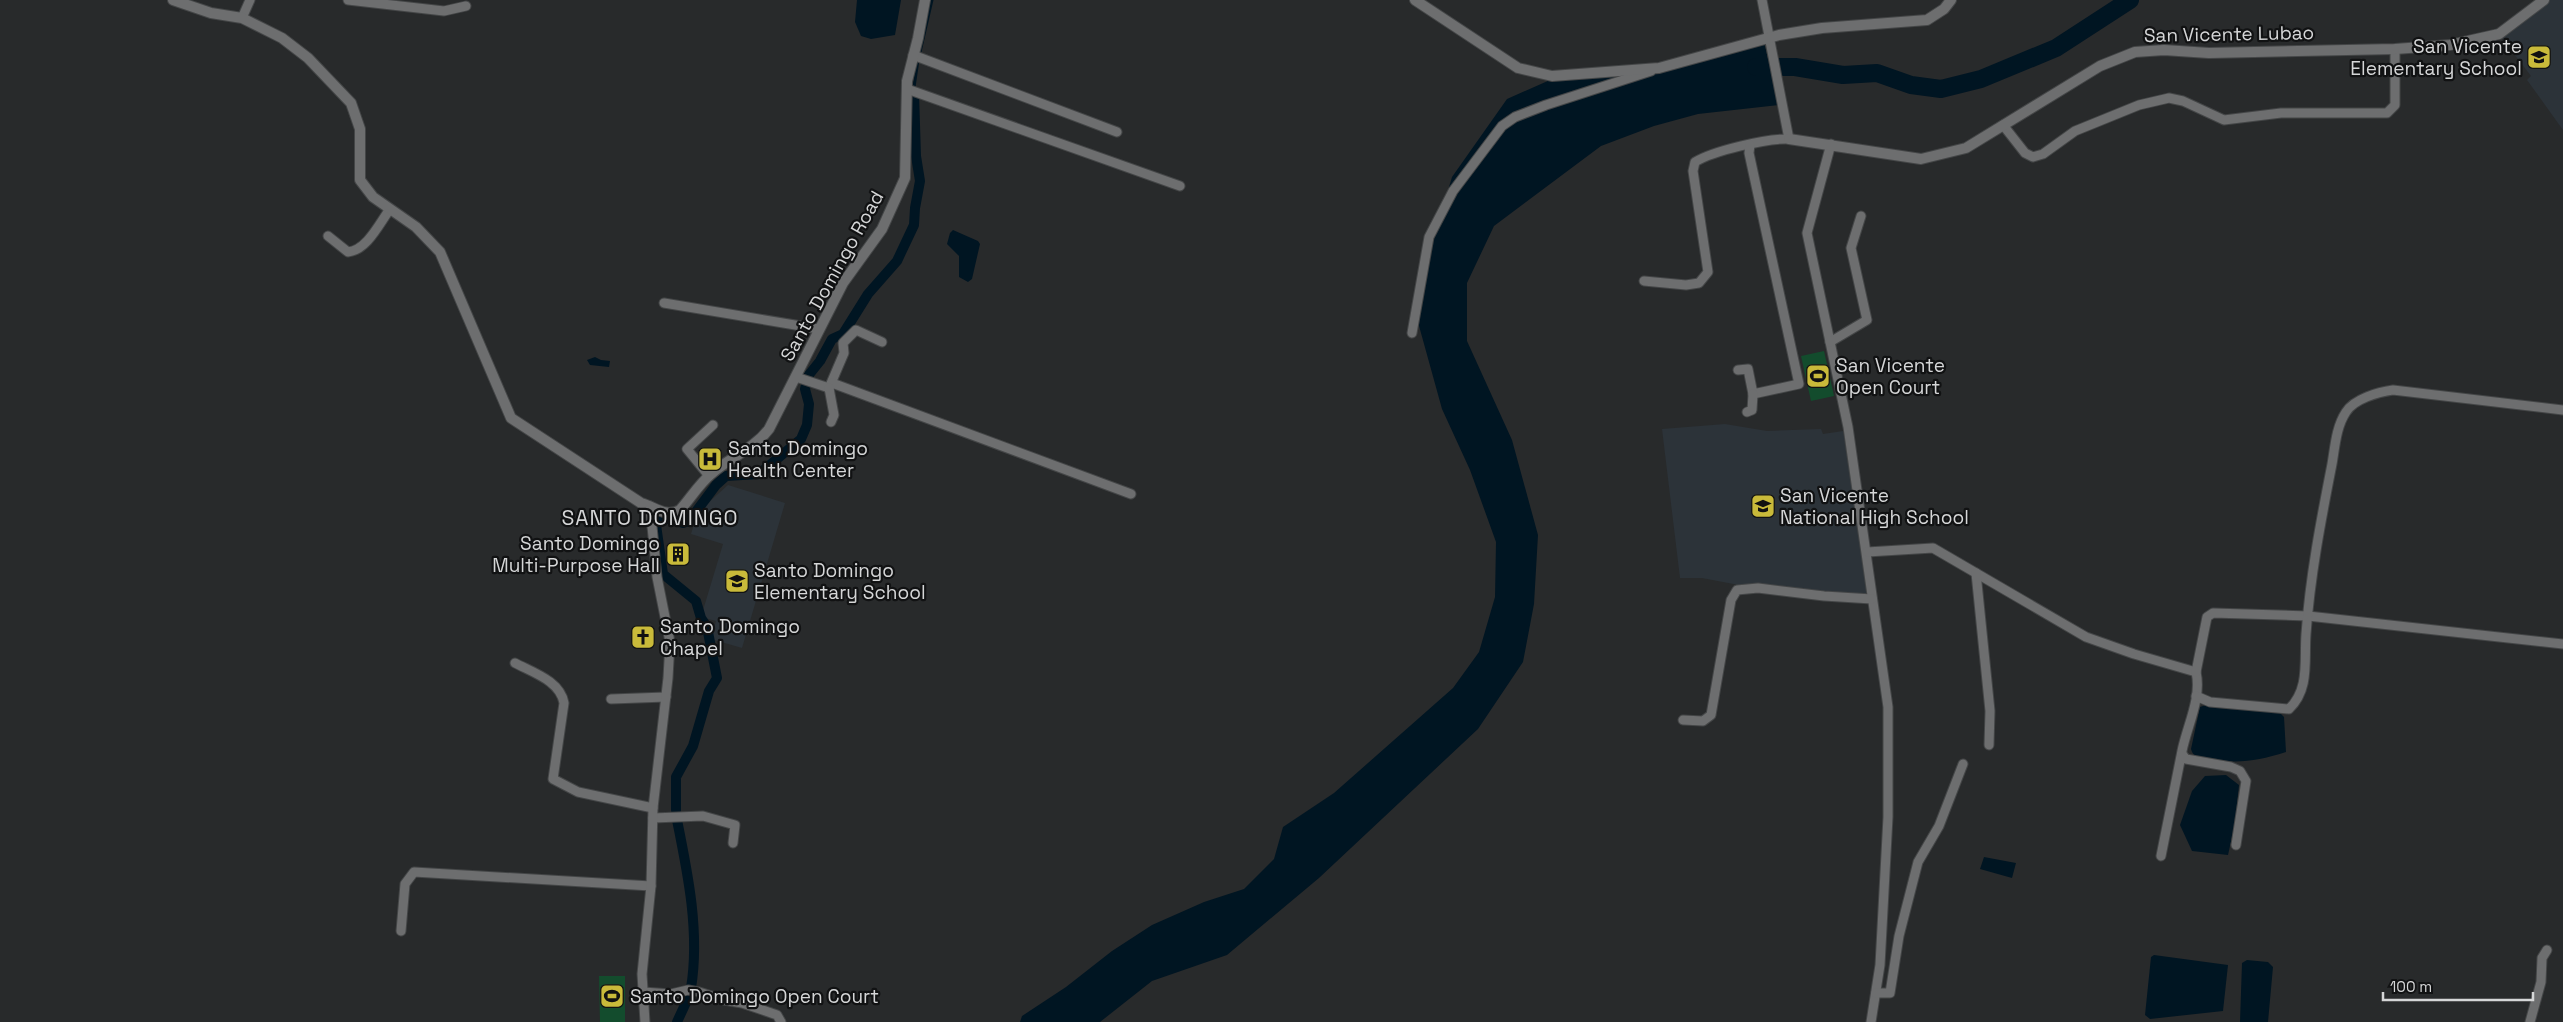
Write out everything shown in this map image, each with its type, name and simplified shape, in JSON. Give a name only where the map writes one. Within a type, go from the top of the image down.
[{"type":"street","name":"Santo Domingo Road","points":[[172,0],[212,13],[242,18],[282,38],[308,58],[351,103],[360,129],[360,180],[373,197],[416,227],[440,252],[511,418],[641,503],[661,512],[674,514],[680,510],[709,476],[733,456],[760,441],[769,429],[803,379],[819,329],[843,283],[882,228],[905,178],[907,89],[925,0]]},
{"type":"street","points":[[242,18],[250,0]]},
{"type":"street","points":[[348,0],[444,11],[466,6]]},
{"type":"street","points":[[1415,0],[1518,68],[1537,74],[1560,75],[1659,68]]},
{"type":"street","points":[[1762,0],[1789,138]]},
{"type":"street","points":[[1412,334],[1429,237],[1453,190],[1502,126],[1516,117],[1546,105],[1659,68],[1769,37],[1822,28],[1927,20],[1944,9],[1951,0]]},
{"type":"street","name":"San Vicente Lubao","points":[[1644,281],[1686,285],[1699,283],[1704,280],[1708,272],[1693,171],[1695,162],[1706,155],[1776,138],[1789,138],[1921,159],[1966,148],[2100,66],[2135,52],[2164,50],[2208,53],[2435,47],[2499,34],[2544,0]]},
{"type":"street","points":[[2003,125],[2025,154],[2033,157],[2043,154],[2075,131],[2139,105],[2169,98],[2183,101],[2224,120],[2281,113],[2387,113],[2395,104],[2398,49]]},
{"type":"street","points":[[913,55],[1117,132]]},
{"type":"street","points":[[907,89],[1180,186]]},
{"type":"street","points":[[1831,144],[1807,233],[1848,427],[1888,707],[1888,817],[1880,965],[1871,1022]]},
{"type":"street","points":[[1750,145],[1749,153],[1799,384],[1753,394]]},
{"type":"street","points":[[328,236],[348,252],[356,251],[363,246],[390,209]]},
{"type":"street","points":[[1830,342],[1867,320],[1851,248],[1861,216]]},
{"type":"street","points":[[664,303],[819,329]]},
{"type":"street","points":[[831,422],[834,415],[830,386],[844,353],[843,343],[856,330],[882,342]]},
{"type":"street","points":[[1738,370],[1748,369],[1753,394],[1752,410],[1747,412]]},
{"type":"street","points":[[803,379],[830,386],[1131,494]]},
{"type":"street","points":[[2196,696],[2210,702],[2289,709],[2298,700],[2304,685],[2308,616],[2326,496],[2340,425],[2346,412],[2355,404],[2380,393],[2393,390],[2563,410]]},
{"type":"street","points":[[709,476],[687,449],[713,425]]},
{"type":"street","points":[[645,1022],[642,974],[651,886],[653,813],[670,642],[657,577],[650,506]]},
{"type":"street","points":[[1867,552],[1932,548],[2086,637],[2134,654],[2196,672]]},
{"type":"street","points":[[1976,573],[1990,711],[1989,745]]},
{"type":"street","points":[[1683,720],[1703,720],[1711,715],[1731,600],[1737,590],[1758,588],[1824,596],[1872,599]]},
{"type":"street","points":[[2161,856],[2196,696],[2196,672],[2207,617],[2213,612],[2308,616],[2563,644]]},
{"type":"street","points":[[515,663],[557,686],[562,694],[564,703],[553,779],[578,792],[653,813],[703,816],[735,825],[733,843]]},
{"type":"street","points":[[611,699],[666,697]]},
{"type":"street","points":[[2182,754],[2186,759],[2231,766],[2240,771],[2246,781],[2236,845]]},
{"type":"street","points":[[1876,993],[1890,993],[1900,936],[1918,862],[1939,826],[1963,764]]},
{"type":"street","points":[[401,931],[405,884],[414,872],[651,886]]},
{"type":"street","points":[[2530,1022],[2541,982],[2542,958],[2547,950]]},
{"type":"street","points":[[644,992],[671,994],[688,990],[699,992],[777,1015],[781,1022]]},
{"type":"shaded area","name":"San Vicente Elementary School","points":[[2550,0],[2563,0],[2563,130],[2527,80],[2531,76],[2501,37]]},
{"type":"shaded area","name":"San Vicente National High School","points":[[1725,424],[1767,431],[1821,429],[1823,434],[1843,431],[1871,596],[1744,586],[1702,578],[1680,578],[1662,429]]},
{"type":"shaded area","name":"Santo Domingo Elementary School","points":[[728,485],[785,503],[742,648],[711,639],[716,621],[701,617],[723,544],[691,534],[698,512]]},
{"type":"green space","name":"San Vicente Open Court","points":[[1824,351],[1834,396],[1811,401],[1801,356]]},
{"type":"green space","name":"Santo Domingo Open Court","points":[[599,976],[625,976],[625,1022],[600,1022]]},
{"type":"water","points":[[857,0],[901,0],[895,35],[871,39],[861,36],[855,22]]},
{"type":"water","points":[[1764,42],[1779,105],[1698,114],[1654,126],[1601,146],[1494,226],[1467,283],[1467,341],[1512,440],[1538,535],[1534,604],[1523,662],[1478,729],[1319,878],[1227,955],[1152,981],[1100,1022],[1020,1022],[1022,1016],[1066,987],[1112,951],[1152,925],[1204,902],[1244,889],[1274,859],[1283,827],[1334,793],[1453,688],[1479,652],[1495,597],[1496,542],[1470,470],[1442,409],[1416,315],[1427,261],[1452,177],[1507,99],[1550,80],[1602,75]]},
{"type":"water","points":[[953,230],[978,241],[980,244],[972,279],[968,282],[959,277],[959,256],[947,244],[950,233]]},
{"type":"water","points":[[595,357],[610,361],[609,367],[590,365],[587,360]]},
{"type":"water","points":[[2209,704],[2280,713],[2284,717],[2286,752],[2266,758],[2239,761],[2220,761],[2195,756],[2191,749],[2200,707]]},
{"type":"water","points":[[2226,775],[2239,785],[2235,823],[2228,855],[2192,851],[2180,825],[2192,791],[2205,776]]},
{"type":"water","points":[[1984,857],[2016,863],[2012,878],[1980,869]]},
{"type":"water","points":[[2154,955],[2228,965],[2223,1011],[2150,1019],[2145,1015],[2151,957]]},
{"type":"water","points":[[2247,960],[2268,962],[2273,967],[2268,1022],[2240,1022],[2242,963]]},
{"type":"waterway","points":[[920,52],[932,0]]},
{"type":"waterway","points":[[1756,67],[1795,67],[1843,75],[1877,73],[1911,85],[1941,89],[1981,79],[2056,48],[2130,0]]},
{"type":"waterway","points":[[914,87],[918,60]]},
{"type":"waterway","points":[[676,810],[676,777],[693,746],[709,691],[717,678],[707,627],[701,618],[696,601],[663,574],[656,525],[662,517],[683,523],[689,521],[716,485],[726,476],[759,474],[801,439],[807,425],[809,404],[805,389],[808,376],[820,361],[832,339],[843,334],[868,294],[897,261],[914,225],[920,181],[916,156],[914,94]]},
{"type":"waterway","points":[[677,820],[689,882],[693,925],[694,946],[691,988]]},
{"type":"waterway","points":[[677,1022],[689,996]]},
{"type":"place","name":"San Vicente Elementary School","points":[[2539,57]]},
{"type":"place","name":"San Vicente Open Court","points":[[1818,376]]},
{"type":"place","name":"Santo Domingo Health Center","points":[[710,459]]},
{"type":"place","name":"San Vicente National High School","points":[[1763,506]]},
{"type":"place","name":"Santo Domingo Multi-Purpose Hall","points":[[678,554]]},
{"type":"place","name":"Santo Domingo Elementary School","points":[[737,581]]},
{"type":"place","name":"Santo Domingo Chapel","points":[[643,637]]},
{"type":"place","name":"Santo Domingo Open Court","points":[[612,996]]},
{"type":"district","name":"SANTO DOMINGO","points":[[650,517]]}]
